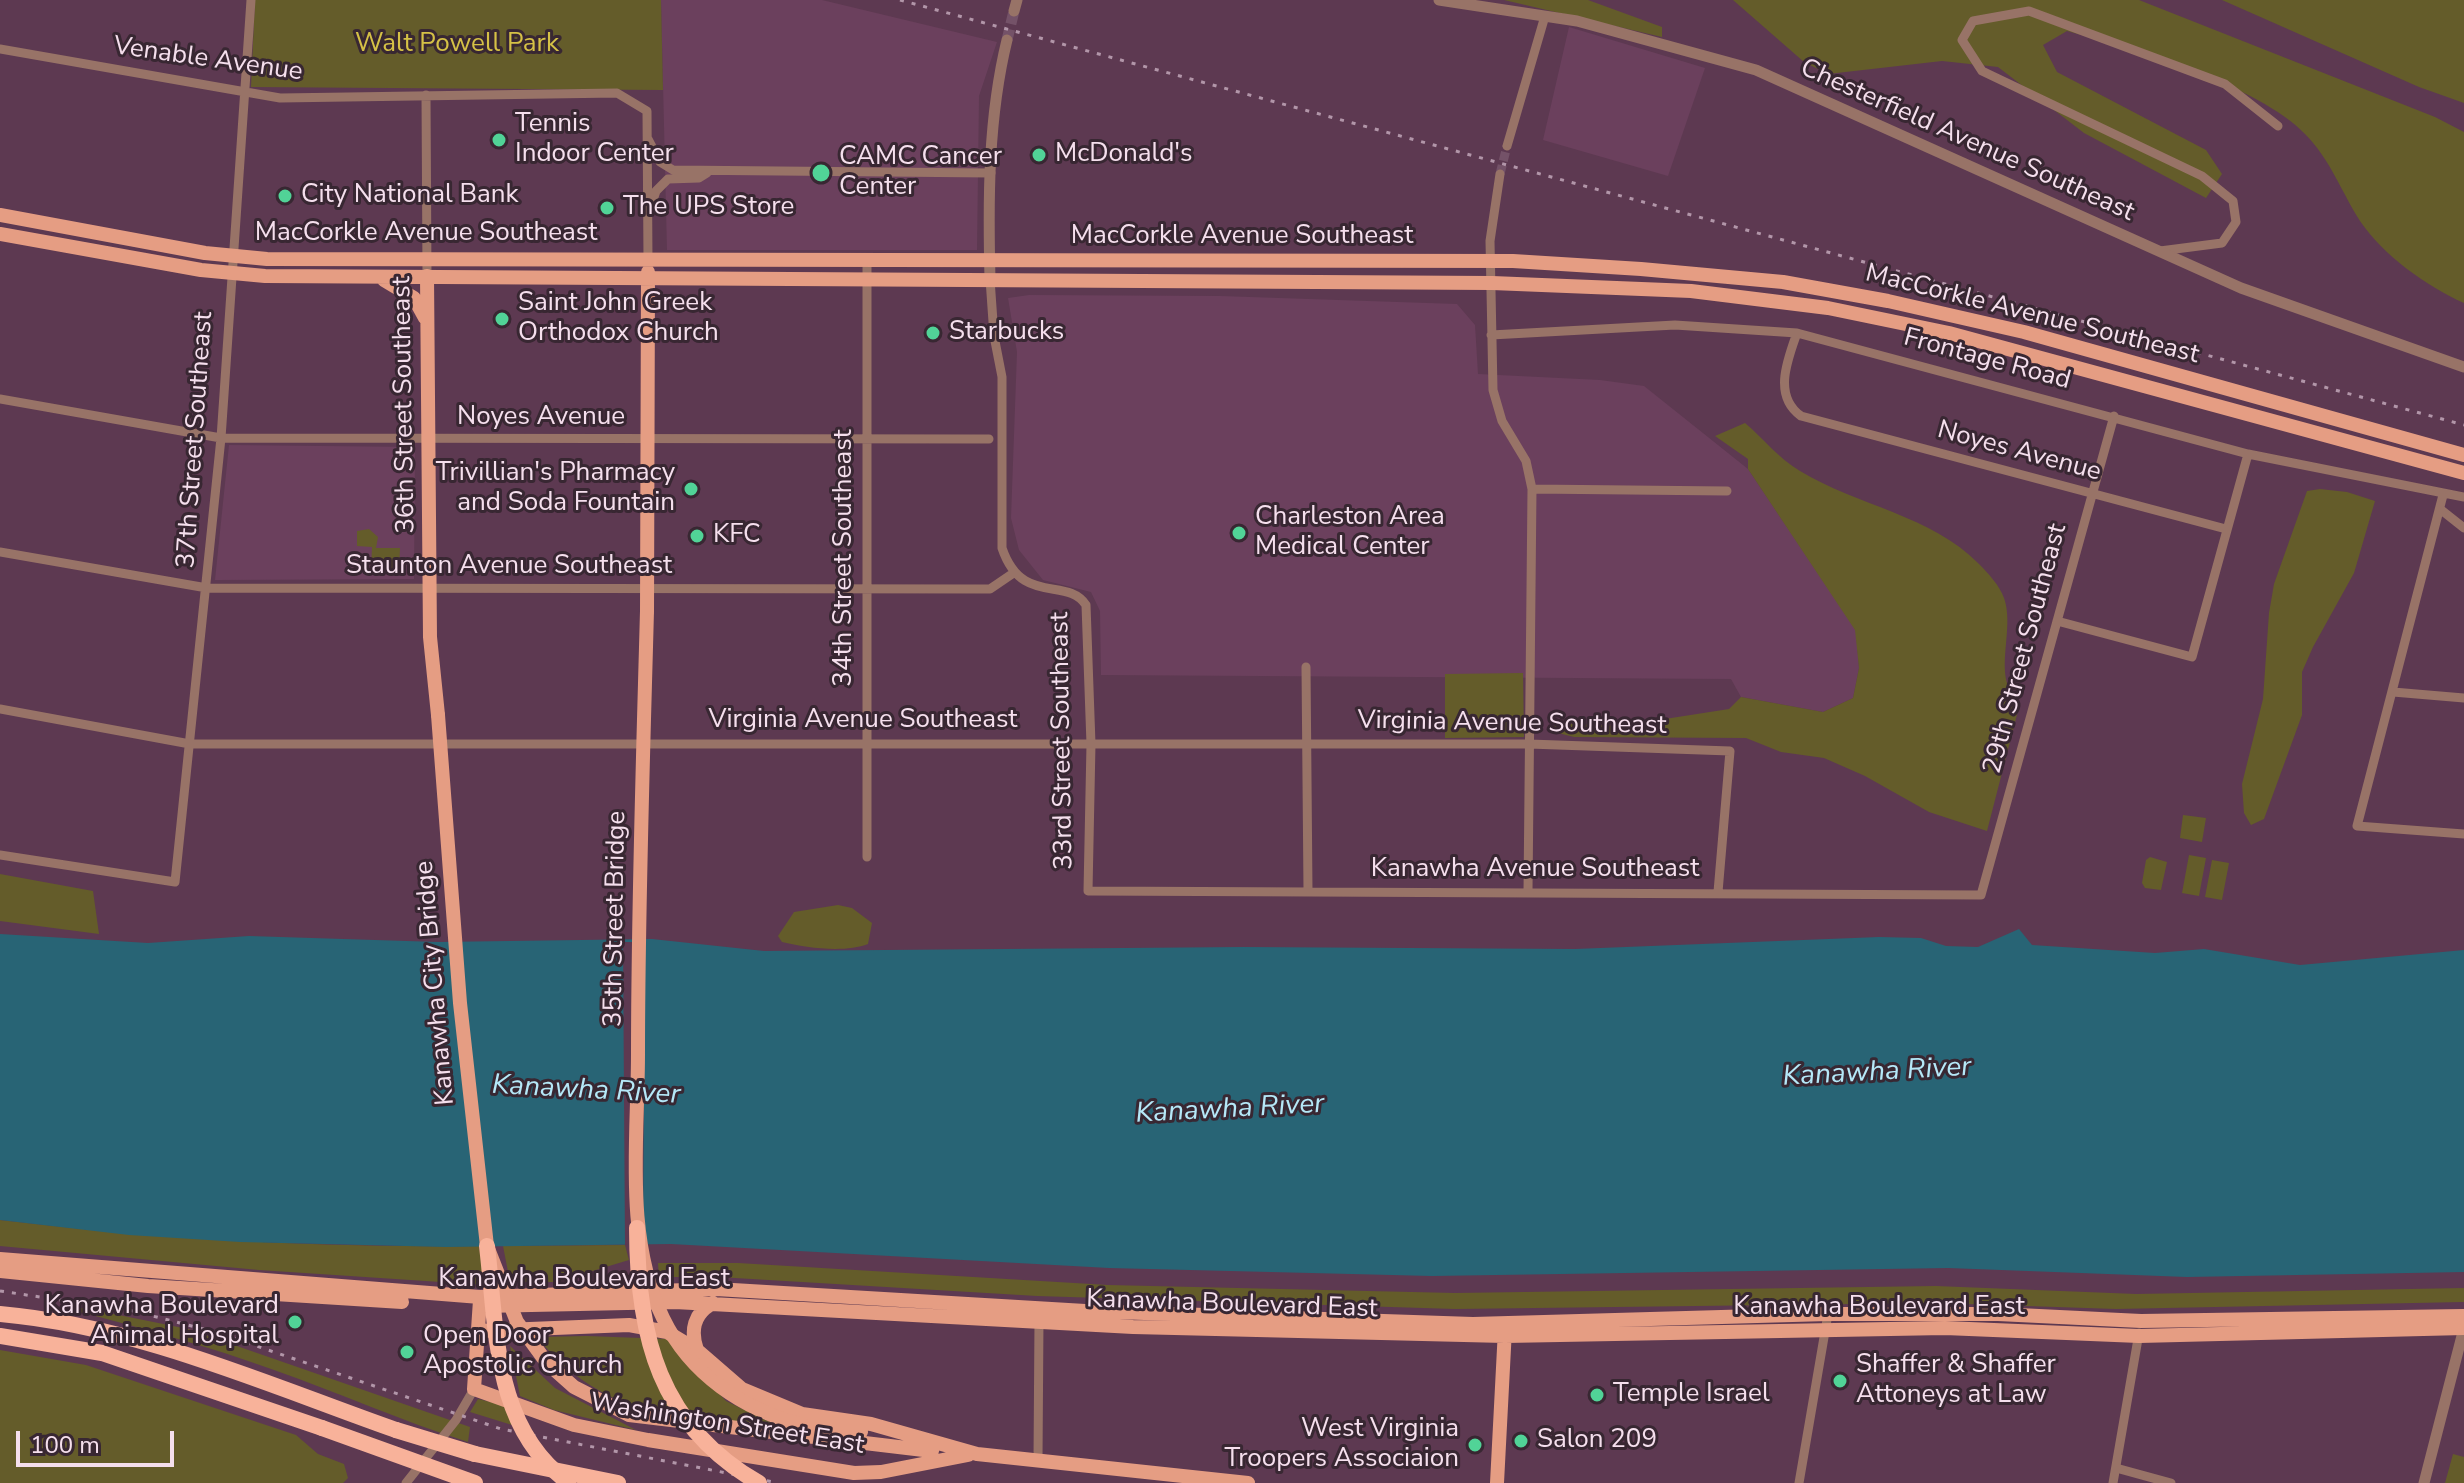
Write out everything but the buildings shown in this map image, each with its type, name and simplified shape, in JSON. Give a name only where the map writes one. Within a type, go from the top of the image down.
[{"type":"highway","points":[[637,1228],[640,1309],[655,1365],[674,1403],[706,1444],[736,1470],[759,1483]]},
{"type":"highway","points":[[487,1246],[507,1396],[533,1450],[548,1468],[569,1482]]},
{"type":"highway","points":[[0,1314],[103,1332],[172,1351],[396,1430],[475,1454],[618,1483]]},
{"type":"highway","points":[[0,1336],[102,1353],[475,1483]]},
{"type":"main road","name":"MacCorkle Avenue Southeast","points":[[0,215],[231,256],[1492,261],[1767,280],[1888,301],[2024,332],[2464,455]]},
{"type":"main road","name":"MacCorkle Avenue Southeast","points":[[0,234],[230,274],[1492,283],[1691,291],[1828,308],[1949,333],[2464,473]]},
{"type":"main road","name":"35th Street Bridge","points":[[648,260],[647,611],[638,942],[637,1228],[661,1315],[709,1379],[745,1404],[803,1425],[917,1440]]},
{"type":"main road","points":[[364,276],[394,283],[408,292],[422,310],[428,332]]},
{"type":"main road","name":"36th Street Southeast","points":[[427,276],[430,637],[438,715]]},
{"type":"main road","name":"Kanawha City Bridge","points":[[438,715],[460,1003],[487,1246],[517,1322],[547,1363],[590,1397],[629,1415],[977,1454]]},
{"type":"main road","name":"Kanawha Boulevard East","points":[[0,1259],[480,1302],[674,1288],[1039,1316],[1465,1321],[1505,1330],[1581,1321],[1828,1314],[1998,1314],[2140,1329],[2464,1316]]},
{"type":"main road","name":"Kanawha Boulevard East","points":[[0,1271],[161,1287],[480,1302],[714,1303],[1505,1330],[2464,1328]]},
{"type":"main road","points":[[474,1389],[480,1302]]},
{"type":"main road","points":[[697,1350],[694,1323],[699,1313],[714,1303]]},
{"type":"main road","name":"Kanawha Boulevard East","points":[[1465,1321],[1472,1316],[1574,1317],[1581,1321]]},
{"type":"main road","name":"Washington Street East","points":[[480,1331],[629,1325],[667,1332],[697,1350],[727,1378],[762,1400],[802,1414],[871,1424],[917,1440],[977,1454],[1248,1483]]},
{"type":"main road","points":[[1497,1483],[1505,1330]]},
{"type":"main road","name":"Washington Street East","points":[[474,1389],[574,1425],[854,1473],[881,1472],[977,1454]]},
{"type":"street","name":"37th Street Southeast","points":[[0,855],[175,882],[221,438],[231,256],[251,0]]},
{"type":"street","name":"Chesterfield Avenue Southeast","points":[[1439,0],[1577,21],[1756,70],[2241,288],[2464,367]]},
{"type":"street","points":[[2160,251],[2222,243],[2236,222],[2233,201],[2202,176],[1982,71],[1962,40],[1973,21],[2029,11],[2225,84],[2278,126]]},
{"type":"street","points":[[1507,146],[1545,16]]},
{"type":"street","points":[[1007,40],[996,86],[990,279],[994,336],[1002,377],[1002,548],[1015,572]]},
{"type":"street","name":"Venable Avenue","points":[[0,49],[280,98],[617,93],[634,100],[647,111],[647,137]]},
{"type":"street","name":"36th Street Southeast","points":[[426,95],[427,276]]},
{"type":"street","points":[[647,137],[666,168],[707,173],[991,173]]},
{"type":"street","points":[[647,137],[648,260]]},
{"type":"street","points":[[648,217],[656,191],[668,179],[699,178],[707,173]]},
{"type":"street","points":[[1500,174],[1490,241],[1496,408],[1526,461],[1532,489],[1528,891]]},
{"type":"street","name":"34th Street Southeast","points":[[867,259],[867,857]]},
{"type":"street","name":"Frontage Road","points":[[1491,335],[1675,325],[1797,333],[2248,454],[2464,497]]},
{"type":"street","name":"Noyes Avenue","points":[[1797,333],[1784,393],[1788,407],[1801,416],[2226,529]]},
{"type":"street","name":"Noyes Avenue","points":[[0,399],[221,438],[989,439]]},
{"type":"street","name":"29th Street Southeast","points":[[1981,895],[2114,416]]},
{"type":"street","points":[[2057,621],[2192,657],[2248,454]]},
{"type":"street","points":[[1532,489],[1727,491]]},
{"type":"street","points":[[2443,495],[2357,826],[2464,834]]},
{"type":"street","points":[[2440,509],[2464,528]]},
{"type":"street","name":"Staunton Avenue Southeast","points":[[0,552],[207,588],[647,588],[867,592],[990,589],[1015,572]]},
{"type":"street","name":"33rd Street Southeast","points":[[1015,572],[1034,586],[1076,595],[1086,605],[1091,744],[1088,891]]},
{"type":"street","points":[[1306,667],[1308,891]]},
{"type":"street","points":[[2393,692],[2464,698]]},
{"type":"street","name":"Virginia Avenue Southeast","points":[[0,709],[190,744],[1529,744],[1730,751],[1718,892]]},
{"type":"street","name":"Kanawha Avenue Southeast","points":[[1088,891],[1981,895]]},
{"type":"street","points":[[1799,1483],[1828,1314]]},
{"type":"street","points":[[1038,1459],[1039,1316]]},
{"type":"street","points":[[2424,1483],[2464,1328]]},
{"type":"street","points":[[2113,1483],[2140,1329]]},
{"type":"street","points":[[406,1483],[456,1420],[474,1389]]},
{"type":"street","points":[[2116,1468],[2171,1483]]},
{"type":"shaded area","name":"CAMC Cancer Center","points":[[661,0],[822,0],[997,42],[979,96],[977,250],[667,250]]},
{"type":"shaded area","points":[[1569,27],[1705,68],[1668,176],[1543,140]]},
{"type":"shaded area","points":[[1029,295],[1220,296],[1457,304],[1475,325],[1478,374],[1600,380],[1644,386],[1748,469],[1856,630],[1859,668],[1853,698],[1823,712],[1741,697],[1731,679],[1101,675],[1100,611],[1091,592],[1043,580],[1019,550],[1011,518],[1017,352],[1008,298]]},
{"type":"shaded area","points":[[229,445],[415,447],[414,579],[215,580]]},
{"type":"green space","name":"Walt Powell Park","points":[[255,0],[661,0],[663,90],[251,87]]},
{"type":"green space","points":[[1504,0],[1588,0],[1662,27],[1662,37]]},
{"type":"green space","points":[[1733,0],[2139,0],[2435,117],[2464,132],[2464,303],[2420,279],[2381,246],[2360,221],[2328,165],[2305,134],[2284,116],[2227,85],[2159,58],[2067,31],[2043,45],[2057,72],[2206,150],[2222,174],[2206,198],[2084,133],[1998,67],[1942,61],[1828,74],[1804,62]]},
{"type":"green space","points":[[2222,0],[2464,0],[2464,103],[2419,87]]},
{"type":"green space","points":[[1745,423],[1800,471],[1917,522],[1960,547],[2000,589],[2007,611],[2007,681],[2011,693],[2020,703],[1987,831],[1929,812],[1865,776],[1824,758],[1781,752],[1746,738],[1574,737],[1554,732],[1554,723],[1620,726],[1729,709],[1741,697],[1823,712],[1853,698],[1859,668],[1855,630],[1748,469],[1748,459],[1715,436]]},
{"type":"green space","points":[[2307,491],[2347,492],[2375,501],[2354,573],[2302,672],[2302,715],[2264,819],[2251,825],[2244,813],[2242,784],[2263,699],[2274,584]]},
{"type":"green space","points":[[369,529],[378,537],[376,548],[400,548],[399,571],[371,570],[372,547],[357,546],[357,531]]},
{"type":"green space","points":[[1523,673],[1524,737],[1445,738],[1445,674]]},
{"type":"green space","points":[[2183,815],[2206,818],[2202,842],[2180,838]]},
{"type":"green space","points":[[2189,855],[2206,858],[2199,896],[2182,893]]},
{"type":"green space","points":[[2150,857],[2167,862],[2161,890],[2145,888],[2142,883],[2146,860]]},
{"type":"green space","points":[[2212,860],[2229,863],[2222,900],[2205,897]]},
{"type":"green space","points":[[0,874],[93,891],[99,934],[0,921]]},
{"type":"green space","points":[[838,905],[852,908],[872,923],[868,944],[837,949],[814,948],[782,942],[778,936],[794,912]]},
{"type":"green space","points":[[0,1220],[239,1241],[479,1246],[486,1285],[259,1270],[0,1246]]},
{"type":"green space","points":[[625,1245],[629,1260],[556,1282],[510,1282],[503,1246]]},
{"type":"green space","points":[[658,1263],[738,1263],[1108,1285],[1455,1293],[1936,1286],[2136,1294],[2464,1288],[2464,1302],[2116,1309],[1937,1303],[1455,1309],[1037,1296],[718,1277],[659,1277]]},
{"type":"green space","points":[[64,1308],[84,1308],[188,1329],[470,1427],[468,1442],[248,1361],[170,1336]]},
{"type":"green space","points":[[537,1337],[669,1339],[726,1401],[788,1431],[683,1419],[620,1401],[591,1386],[563,1365]]},
{"type":"green space","points":[[510,1346],[555,1388],[636,1430],[554,1410],[520,1396]]},
{"type":"green space","points":[[0,1350],[86,1365],[296,1435],[318,1454],[344,1464],[348,1478],[343,1483],[0,1483]]},
{"type":"green space","points":[[478,1399],[507,1406],[512,1425],[470,1412]]},
{"type":"green space","points":[[2453,1454],[2464,1457],[2464,1483],[2445,1483]]},
{"type":"water","name":"Kanawha River","points":[[2019,929],[2032,945],[2155,953],[2204,949],[2300,965],[2464,950],[2464,1272],[2187,1277],[1948,1268],[1432,1276],[1109,1268],[671,1244],[446,1247],[240,1242],[129,1235],[0,1220],[0,934],[148,943],[249,936],[438,942],[652,939],[764,951],[1243,947],[1575,949],[1879,937],[1921,938],[1946,946],[1978,947]]},
{"type":"pier","points":[[623,942],[645,942],[643,1227],[648,1244],[625,1245]]},
{"type":"tunnel","points":[[1007,40],[1014,11]]},
{"type":"tunnel","points":[[1500,174],[1507,146]]},
{"type":"railway","points":[[900,0],[2464,425]]},
{"type":"railway","points":[[0,1291],[133,1311],[215,1332],[501,1429],[778,1483]]},
{"type":"place","name":"Tennis Indoor Center","points":[[499,140]]},
{"type":"place","name":"McDonald's","points":[[1039,155]]},
{"type":"place","name":"CAMC Cancer Center","points":[[821,173]]},
{"type":"place","name":"City National Bank","points":[[285,196]]},
{"type":"place","name":"The UPS Store","points":[[607,208]]},
{"type":"place","name":"Saint John Greek Orthodox Church","points":[[502,319]]},
{"type":"place","name":"Starbucks","points":[[933,333]]},
{"type":"place","name":"Trivillian's Pharmacy and Soda Fountain","points":[[691,489]]},
{"type":"place","name":"Charleston Area Medical Center","points":[[1239,533]]},
{"type":"place","name":"KFC","points":[[697,536]]},
{"type":"place","name":"Kanawha Boulevard Animal Hospital","points":[[295,1322]]},
{"type":"place","name":"Open Door Apostolic Church","points":[[407,1352]]},
{"type":"place","name":"Shaffer & Shaffer Attoneys at Law","points":[[1840,1381]]},
{"type":"place","name":"Temple Israel","points":[[1597,1395]]},
{"type":"place","name":"Salon 209","points":[[1521,1441]]},
{"type":"place","name":"West Virginia Troopers Associaion","points":[[1475,1445]]}]
